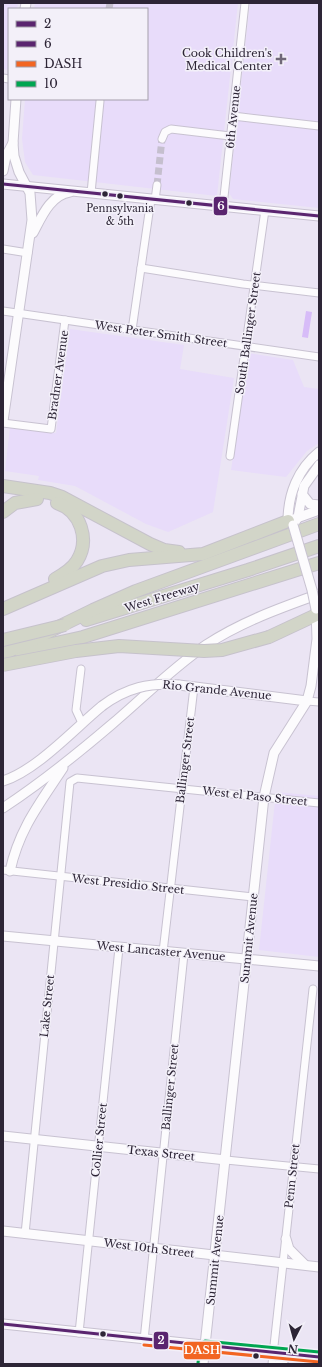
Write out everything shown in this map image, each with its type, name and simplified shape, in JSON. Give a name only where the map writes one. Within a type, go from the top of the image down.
[{"type":"highway","points":[[3,486],[56,494],[143,541],[164,550],[183,553],[212,552]]},
{"type":"highway","points":[[3,494],[59,503],[73,512],[80,525],[83,541],[79,556],[69,570],[3,608]]},
{"type":"highway","points":[[3,512],[16,503],[37,499]]},
{"type":"highway","points":[[3,608],[86,572],[110,564],[140,559],[195,556],[212,552],[293,517]]},
{"type":"highway","points":[[3,654],[136,591],[319,524]]},
{"type":"highway","name":"West Freeway","points":[[3,640],[65,625],[248,570],[319,546]]},
{"type":"highway","name":"West Freeway","points":[[3,654],[83,637],[319,563]]},
{"type":"highway","points":[[3,665],[76,651],[119,646],[204,651],[222,650],[269,637],[317,612]]},
{"type":"main road","points":[[3,422],[30,238],[32,204],[27,187],[16,164],[13,143],[16,100]]},
{"type":"main road","points":[[3,171],[6,156],[13,143]]},
{"type":"main road","points":[[3,184],[319,216]]},
{"type":"main road","points":[[30,238],[42,215],[53,201],[63,194],[75,191]]},
{"type":"main road","points":[[293,517],[290,497],[298,478],[308,463],[319,452]]},
{"type":"main road","points":[[293,517],[312,472],[319,465]]},
{"type":"main road","points":[[302,494],[315,505]]},
{"type":"main road","points":[[293,517],[319,510]]},
{"type":"main road","name":"Summit Avenue","points":[[203,1364],[216,1256],[264,797],[274,753],[307,701],[314,665],[317,612],[293,517]]},
{"type":"main road","points":[[3,808],[44,781],[112,725],[168,673],[207,645],[242,624],[319,594]]},
{"type":"main road","name":"Rio Grande Avenue","points":[[3,781],[17,776],[33,766],[102,706],[118,695],[138,687],[161,684],[307,701]]},
{"type":"main road","points":[[7,870],[23,829],[70,759]]},
{"type":"main road","name":"West Lancaster Avenue","points":[[3,936],[319,966]]},
{"type":"main road","name":"Texas Street","points":[[3,1136],[226,1160]]},
{"type":"main road","name":"West 10th Street","points":[[3,1231],[216,1256],[319,1266]]},
{"type":"main road","points":[[286,1239],[289,1249],[297,1260],[305,1265]]},
{"type":"main road","points":[[3,1324],[319,1358]]},
{"type":"main road","points":[[279,1364],[289,1355]]},
{"type":"street","name":"6th Avenue","points":[[223,206],[245,3]]},
{"type":"street","points":[[91,193],[100,101]]},
{"type":"street","points":[[233,116],[319,126]]},
{"type":"street","points":[[162,139],[165,132],[171,129],[230,136]]},
{"type":"street","points":[[132,330],[141,268],[153,199],[157,185]]},
{"type":"street","name":"South Ballinger Street","points":[[230,456],[265,210]]},
{"type":"street","points":[[3,249],[28,253]]},
{"type":"street","points":[[141,268],[319,293]]},
{"type":"street","name":"West Peter Smith Street","points":[[3,311],[319,357]]},
{"type":"street","name":"Bradner Avenue","points":[[3,422],[51,429],[66,320]]},
{"type":"street","points":[[80,669],[76,710],[82,722]]},
{"type":"street","name":"Ballinger Street","points":[[163,952],[194,687]]},
{"type":"street","name":"Rio Grande Avenue","points":[[307,701],[319,702]]},
{"type":"street","name":"West el Paso Street","points":[[71,780],[77,778],[319,803]]},
{"type":"street","name":"Lake Street","points":[[25,1234],[59,876],[68,788],[71,780]]},
{"type":"street","name":"West Presidio Street","points":[[7,870],[253,897]]},
{"type":"street","name":"Collier Street","points":[[79,1333],[119,948]]},
{"type":"street","name":"Ballinger Street","points":[[144,1340],[184,954]]},
{"type":"street","name":"Penn Street","points":[[272,1364],[313,989]]},
{"type":"street","name":"Texas Street","points":[[226,1160],[319,1169]]},
{"type":"shaded area","points":[[3,3],[18,3],[17,8],[8,8],[8,70],[3,69]]},
{"type":"shaded area","points":[[35,3],[238,3],[217,196],[33,175],[25,162],[22,139],[25,100],[148,100],[148,8],[34,8]]},
{"type":"shaded area","name":"Cook Children's Medical Center","points":[[250,3],[319,3],[319,208],[233,199],[229,193]]},
{"type":"shaded area","points":[[306,311],[312,312],[308,338],[302,337]]},
{"type":"shaded area","points":[[70,329],[184,345],[180,369],[234,378],[213,512],[168,532],[146,524],[75,486],[38,480],[39,476],[5,471],[10,427],[56,433]]},
{"type":"shaded area","points":[[248,353],[293,360],[304,387],[319,389],[319,443],[307,451],[286,477],[231,470]]},
{"type":"shaded area","points":[[276,792],[319,796],[319,957],[259,950]]},
{"type":"tunnel","points":[[109,8],[110,3]]},
{"type":"tunnel","points":[[157,185],[162,139]]},
{"type":"transit line","name":"6","points":[[3,184],[319,216]]},
{"type":"transit line","name":"2","points":[[3,1324],[319,1357]]},
{"type":"transit line","name":"10","points":[[198,1363],[200,1344],[205,1341],[319,1352]]},
{"type":"transit line","name":"DASH","points":[[144,1345],[319,1362]]},
{"type":"place","name":"Cook Children's Medical Center","points":[[281,59]]},
{"type":"place","name":"Pennsylvania & 5th","points":[[120,196]]}]
